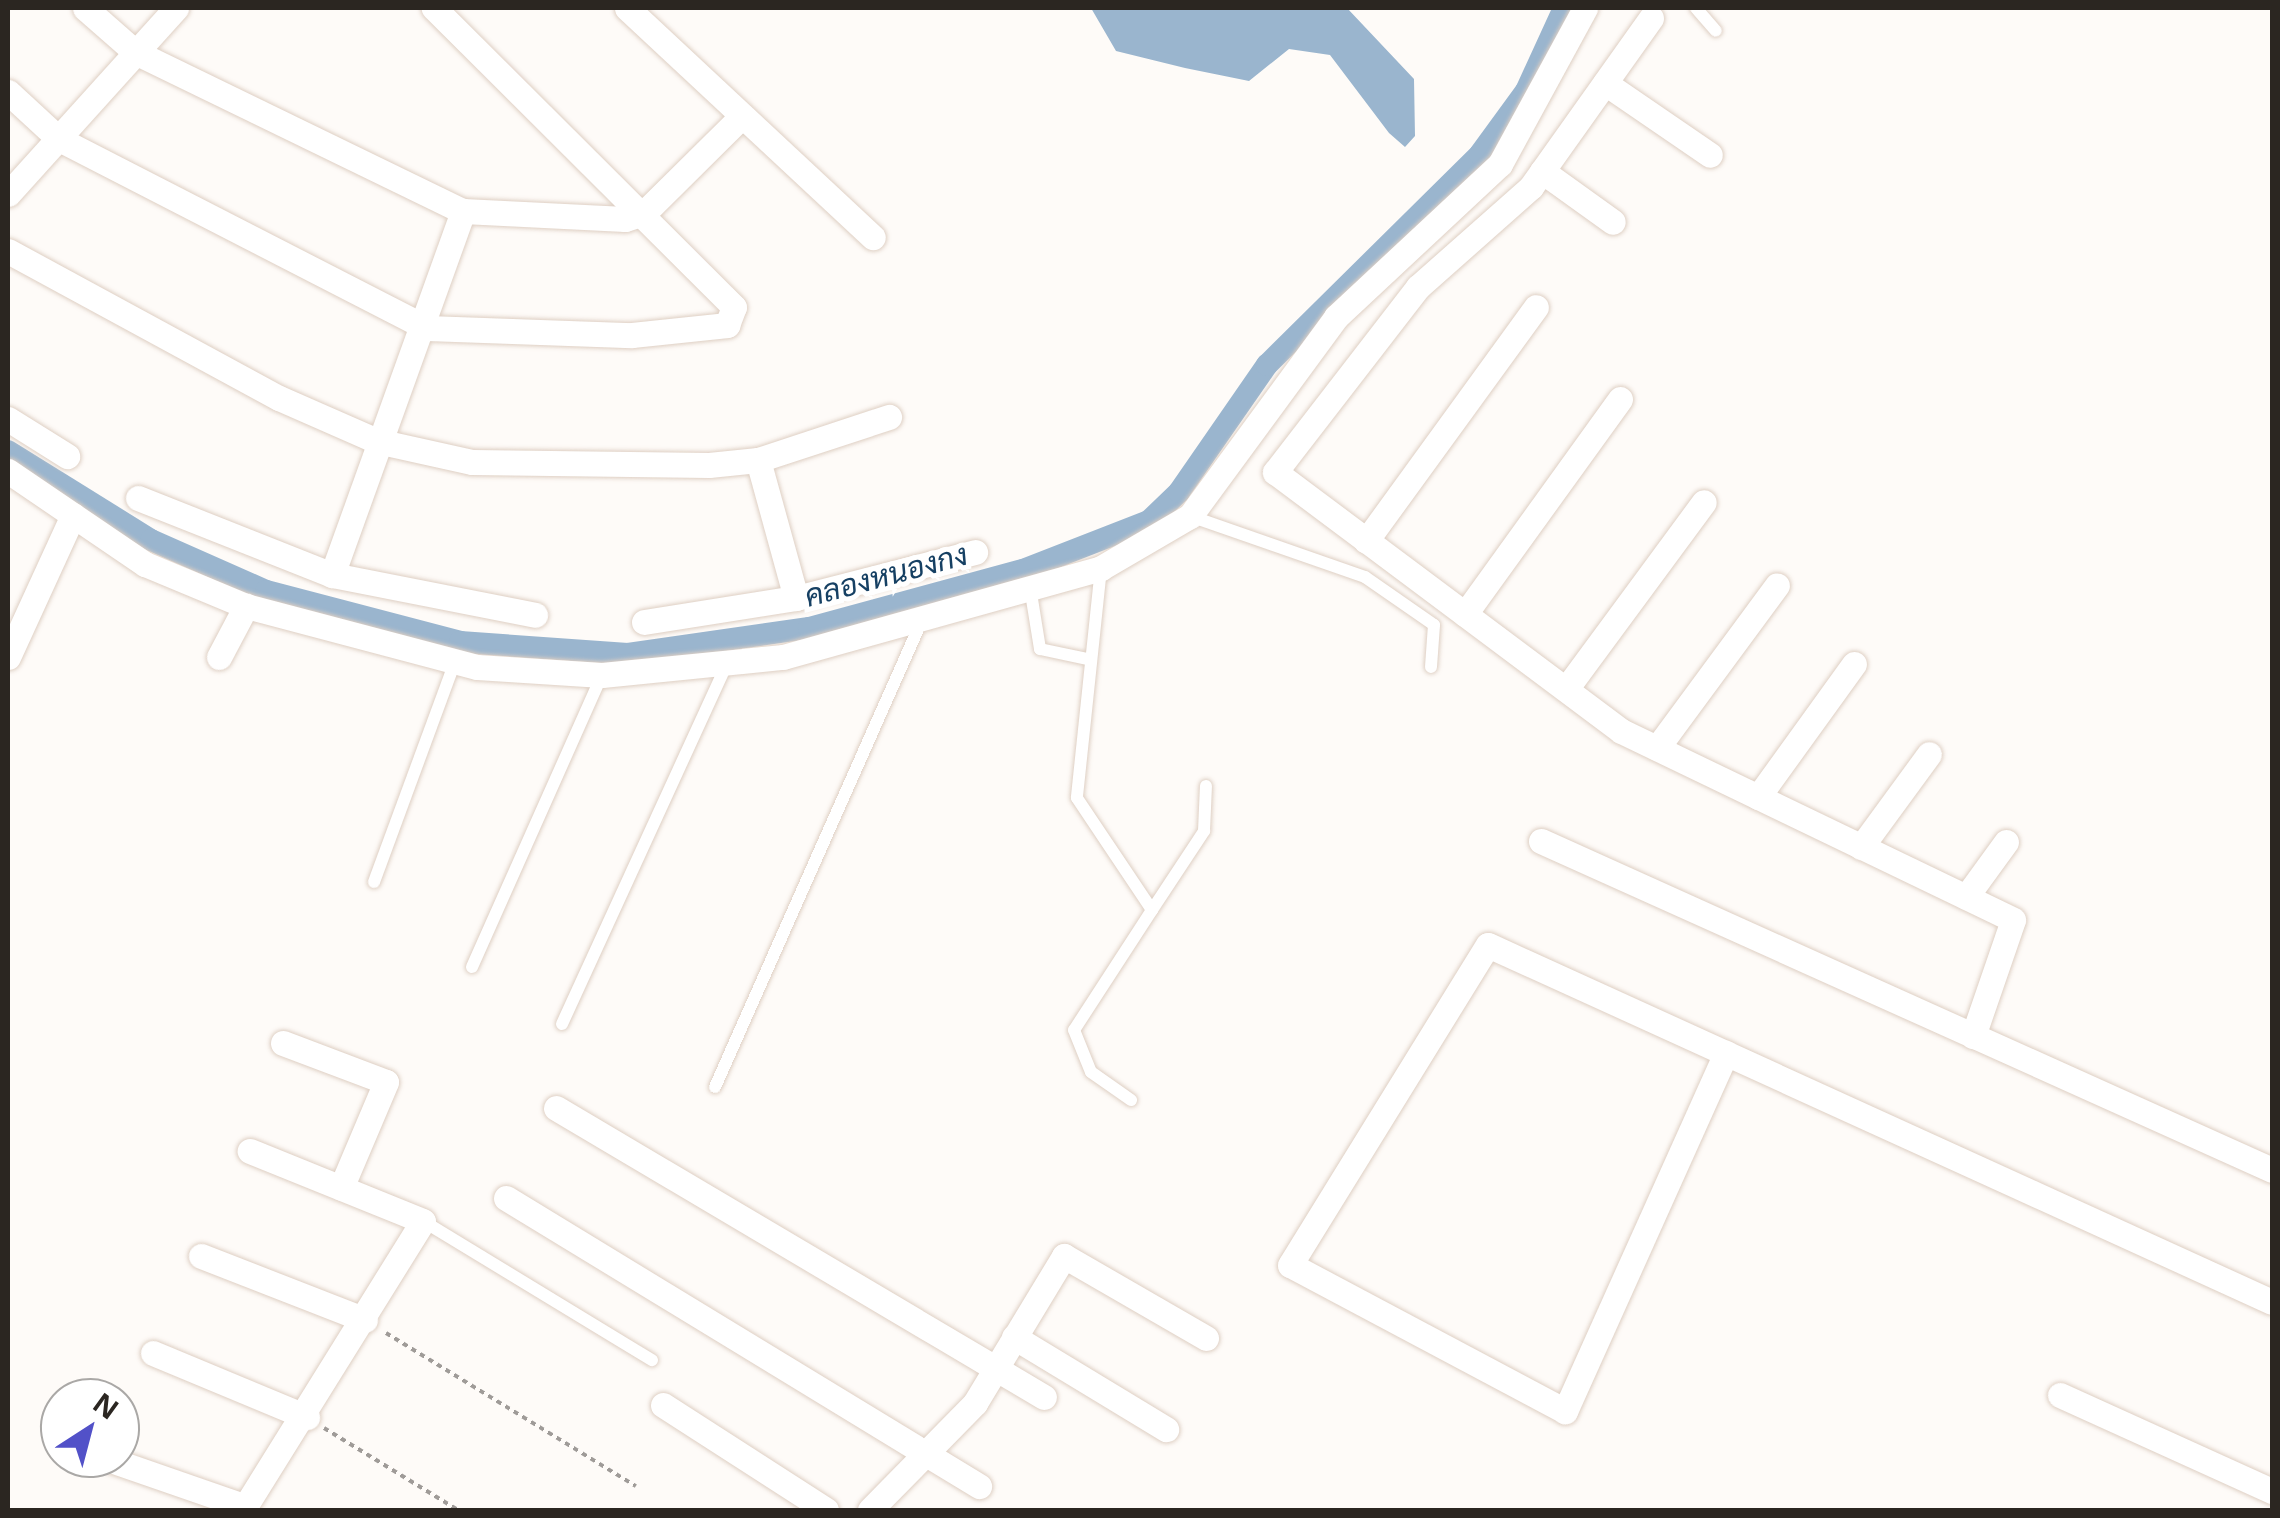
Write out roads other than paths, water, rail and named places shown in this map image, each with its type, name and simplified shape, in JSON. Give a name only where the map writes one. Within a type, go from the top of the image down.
[{"type":"street","points":[[85,8],[135,52],[463,210],[596,223],[644,212],[742,116]]},
{"type":"street","points":[[8,194],[176,8]]},
{"type":"street","points":[[8,92],[59,139],[427,328],[632,335],[727,324],[734,306],[644,212],[434,8]]},
{"type":"street","points":[[627,8],[873,237]]},
{"type":"street","points":[[8,471],[145,564],[246,606],[455,662],[602,675],[728,662],[922,620],[1100,568],[1143,552],[1190,516],[1336,317],[1500,164],[1585,8]]},
{"type":"street","points":[[1651,18],[1542,171],[1418,287],[1274,472],[1566,689],[1657,748],[2013,920],[1973,1036]]},
{"type":"street","points":[[1605,83],[1710,156]]},
{"type":"street","points":[[1542,171],[1613,222]]},
{"type":"street","points":[[332,576],[377,442],[427,328],[463,210]]},
{"type":"street","points":[[8,251],[377,442],[554,470],[758,460],[889,417]]},
{"type":"street","points":[[1366,541],[1536,307]]},
{"type":"street","points":[[1465,614],[1620,400]]},
{"type":"street","points":[[8,419],[67,456]]},
{"type":"street","points":[[758,460],[796,598]]},
{"type":"street","points":[[138,498],[332,576],[536,615]]},
{"type":"street","points":[[1566,689],[1704,502]]},
{"type":"street","points":[[8,656],[72,515]]},
{"type":"street","points":[[644,622],[796,598],[975,552]]},
{"type":"street","points":[[1657,748],[1778,585]]},
{"type":"street","points":[[219,657],[246,606]]},
{"type":"street","points":[[1758,796],[1854,664]]},
{"type":"street","points":[[1861,846],[1929,754]]},
{"type":"street","points":[[1541,842],[2272,1170]]},
{"type":"street","points":[[1966,897],[2006,842]]},
{"type":"street","points":[[1726,1054],[1565,1411],[1290,1265],[1488,946],[1726,1054],[2272,1302]]},
{"type":"street","points":[[283,1043],[386,1082],[341,1188]]},
{"type":"street","points":[[556,1108],[1044,1397]]},
{"type":"street","points":[[140,1471],[243,1508],[307,1417],[423,1222],[250,1151]]},
{"type":"street","points":[[506,1198],[979,1486]]},
{"type":"street","points":[[201,1256],[365,1320]]},
{"type":"street","points":[[870,1510],[929,1456],[996,1368],[1064,1256],[1206,1338]]},
{"type":"street","points":[[1014,1337],[1166,1429]]},
{"type":"street","points":[[153,1354],[307,1417]]},
{"type":"street","points":[[2060,1395],[2272,1491]]},
{"type":"street","points":[[663,1405],[826,1510]]},
{"type":"lane","points":[[1696,8],[1716,32]]},
{"type":"lane","points":[[1190,516],[1365,577],[1434,625],[1432,666]]},
{"type":"lane","points":[[1100,568],[1088,659],[1092,703],[1077,798],[1152,910]]},
{"type":"lane","points":[[1030,587],[1040,649],[1088,659]]},
{"type":"lane","points":[[714,1087],[922,620]]},
{"type":"lane","points":[[374,882],[455,662]]},
{"type":"lane","points":[[562,1024],[728,662]]},
{"type":"lane","points":[[472,968],[602,675]]},
{"type":"lane","points":[[1131,1100],[1091,1072],[1074,1030],[1204,831],[1206,786]]},
{"type":"lane","points":[[423,1222],[652,1360]]},
{"type":"water","points":[[1091,8],[1347,8],[1414,79],[1415,136],[1405,147],[1389,133],[1330,55],[1289,49],[1249,81],[1116,51]]},
{"type":"waterway","name":"คลองหนองกง","points":[[8,451],[151,540],[266,591],[460,642],[628,654],[809,628],[1023,570],[1149,521],[1179,492],[1267,365],[1480,154],[1526,91],[1564,8]]}]
